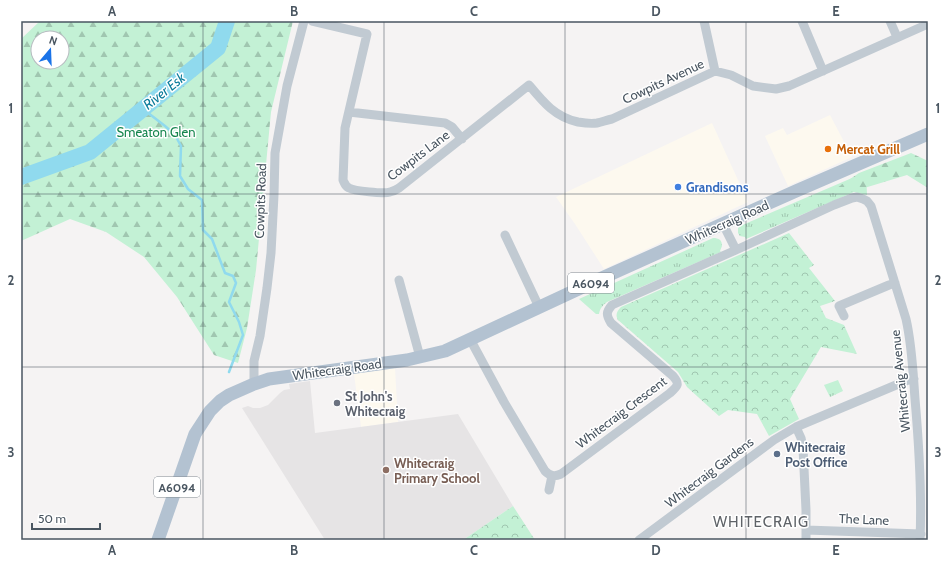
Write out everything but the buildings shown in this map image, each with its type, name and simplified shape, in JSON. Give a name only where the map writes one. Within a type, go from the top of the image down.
[{"type":"main road","name":"Whitecraig Road","points":[[254,384],[269,379],[392,362],[445,351],[723,224],[928,134]]},
{"type":"main road","name":"A6094","points":[[158,540],[195,434],[210,411],[220,401],[254,384]]},
{"type":"street","name":"Cowpits Road","points":[[254,384],[254,361],[260,336],[271,253],[275,153],[288,86],[304,21]]},
{"type":"street","name":"Cowpits Lane","points":[[312,21],[367,34],[345,128],[343,180],[345,185],[350,189],[388,193],[399,188],[529,85]]},
{"type":"street","points":[[704,21],[715,71]]},
{"type":"street","points":[[802,21],[824,70]]},
{"type":"street","points":[[890,21],[897,37]]},
{"type":"street","name":"Cowpits Avenue","points":[[529,85],[547,106],[558,114],[569,120],[583,123],[596,123],[612,118],[715,71],[731,75],[753,86],[776,89],[789,86],[928,24]]},
{"type":"street","name":"Cowpits Lane","points":[[349,112],[445,123],[452,127],[462,139]]},
{"type":"street","name":"Whitecraig Avenue","points":[[736,250],[852,198],[858,197],[863,199],[871,206],[909,333],[918,425],[920,537]]},
{"type":"street","points":[[723,224],[736,250]]},
{"type":"street","points":[[505,235],[539,307]]},
{"type":"street","name":"Whitecraig Crescent","points":[[552,476],[561,474],[670,393],[678,384],[672,376],[611,323],[607,313],[609,309],[612,306],[736,250]]},
{"type":"street","points":[[399,280],[420,357]]},
{"type":"street","points":[[844,316],[840,306],[895,283]]},
{"type":"street","points":[[470,339],[504,402],[544,470],[552,476],[549,490]]},
{"type":"street","name":"Whitecraig Gardens","points":[[639,540],[774,440],[796,428],[908,380],[914,379]]},
{"type":"street","points":[[796,428],[801,438],[803,448],[806,540]]},
{"type":"street","name":"The Lane","points":[[806,530],[920,537]]},
{"type":"shaded area","points":[[830,115],[852,157],[788,186],[765,136],[783,128],[787,135]]},
{"type":"shaded area","name":"Grandisons","points":[[712,123],[748,202],[604,269],[556,197]]},
{"type":"shaded area","points":[[395,368],[398,422],[361,427],[354,374]]},
{"type":"shaded area","name":"Whitecraig Primary School","points":[[310,381],[315,433],[458,414],[513,506],[463,540],[325,540],[242,408],[248,406],[260,408],[268,405],[284,390],[290,389],[289,384]]},
{"type":"green space","name":"Smeaton Glen","points":[[40,21],[293,21],[271,112],[256,270],[247,328],[238,363],[214,355],[177,297],[144,257],[106,232],[70,219],[21,241],[21,39],[30,30],[30,70],[70,70],[70,30],[30,30]]},
{"type":"green space","points":[[911,153],[928,161],[928,188],[907,175],[838,196],[834,190],[859,173]]},
{"type":"green space","points":[[866,172],[867,195],[854,192],[746,239],[738,233],[738,228],[740,226]]},
{"type":"green space","points":[[789,233],[814,265],[809,268],[835,301],[820,306],[826,318],[844,325],[857,354],[821,347],[790,399],[799,419],[769,436],[757,414],[728,410],[719,416],[687,387],[678,372],[618,320],[617,315],[621,307]]},
{"type":"green space","points":[[713,238],[721,241],[721,252],[607,302],[600,310],[599,314],[596,314],[579,299]]},
{"type":"green space","points":[[838,380],[843,391],[830,397],[824,385]]},
{"type":"green space","points":[[513,506],[535,540],[463,540]]},
{"type":"waterway","name":"River Esk","points":[[21,177],[90,152],[218,48],[227,21]]},
{"type":"waterway","points":[[143,109],[175,135],[181,146],[180,176],[188,189],[202,200],[203,230],[212,239],[225,273],[233,276],[236,283],[229,302],[239,322],[243,335],[229,372]]},
{"type":"place","name":"Mercat Grill","points":[[828,149]]},
{"type":"place","name":"Grandisons","points":[[678,187]]},
{"type":"place","name":"St John's Whitecraig","points":[[337,403]]},
{"type":"place","name":"Whitecraig Post Office","points":[[777,454]]},
{"type":"place","name":"Whitecraig Primary School","points":[[386,470]]},
{"type":"district","name":"WHITECRAIG","points":[[761,522]]}]
